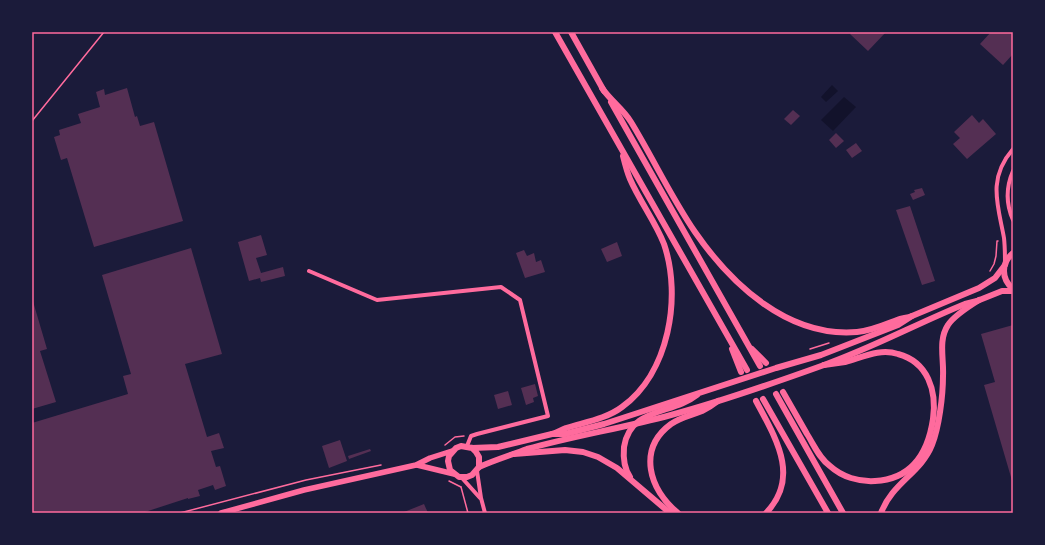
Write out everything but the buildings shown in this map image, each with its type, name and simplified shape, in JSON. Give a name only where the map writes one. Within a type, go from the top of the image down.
[{"type":"main road","points":[[555,32],[726,333],[744,371]]},
{"type":"main road","points":[[571,32],[760,366]]},
{"type":"main road","points":[[602,88],[631,122],[683,213],[704,245],[729,274],[761,302],[798,323],[833,332],[852,332],[865,331],[912,316],[983,286],[998,274],[1013,253]]},
{"type":"main road","points":[[221,513],[304,490],[416,465],[461,446],[498,447],[552,434],[599,419],[622,407],[639,390],[652,373],[661,354],[669,328],[671,294],[667,256],[656,227],[630,179],[622,152],[617,142]]},
{"type":"main road","points":[[1005,264],[1005,278],[1008,285],[1013,290]]},
{"type":"main road","points":[[416,465],[454,474],[462,478],[472,475],[478,469],[500,458],[525,450],[551,442],[635,424],[720,400],[808,371],[874,345],[964,304],[1002,291],[1013,290]]},
{"type":"main road","points":[[881,513],[892,493],[924,459],[933,443],[941,402],[943,376],[942,346],[946,328],[953,318],[979,300]]},
{"type":"main road","points":[[552,434],[567,433],[617,420],[776,368],[802,361],[838,349],[898,325],[912,316]]},
{"type":"main road","points":[[745,340],[766,363]]},
{"type":"main road","points":[[783,392],[818,452],[826,463],[835,470],[853,479],[869,482],[892,478],[904,472],[922,454],[928,442],[931,430],[934,398],[931,383],[926,374],[919,365],[909,358],[898,353],[890,352],[877,352],[845,362],[824,365]]},
{"type":"main road","points":[[637,485],[627,472],[624,458],[625,441],[635,424],[643,417],[685,402],[697,394]]},
{"type":"main road","points":[[776,394],[843,513]]},
{"type":"main road","points":[[763,399],[828,513]]},
{"type":"main road","points":[[678,513],[663,499],[654,484],[651,468],[652,452],[659,437],[670,426],[679,420],[708,408],[720,400]]},
{"type":"main road","points":[[756,401],[776,439],[783,465],[784,477],[780,490],[775,502],[766,513]]},
{"type":"main road","points":[[469,447],[476,452],[479,457],[478,469]]},
{"type":"main road","points":[[514,454],[558,450],[583,452],[608,462],[670,513]]},
{"type":"main road","points":[[452,451],[448,461],[450,470],[454,474]]},
{"type":"street","points":[[1005,264],[1004,239],[996,205],[997,181],[1003,164],[1013,149]]},
{"type":"street","points":[[1013,171],[1009,180],[1007,197],[1013,220]]},
{"type":"street","points":[[308,271],[377,300],[501,287],[520,300],[548,416],[471,436],[469,447]]},
{"type":"street","points":[[478,469],[480,498],[485,513]]},
{"type":"street","points":[[462,478],[480,498]]},
{"type":"path","points":[[32,121],[104,32]]},
{"type":"path","points":[[989,273],[994,264],[997,241],[1004,239]]},
{"type":"path","points":[[811,349],[832,342]]},
{"type":"path","points":[[447,480],[468,490]]},
{"type":"path","points":[[461,487],[468,513]]},
{"type":"shaded area","points":[[832,85],[838,91],[826,102],[821,97]]},
{"type":"shaded area","points":[[844,97],[856,107],[833,131],[821,120]]}]
